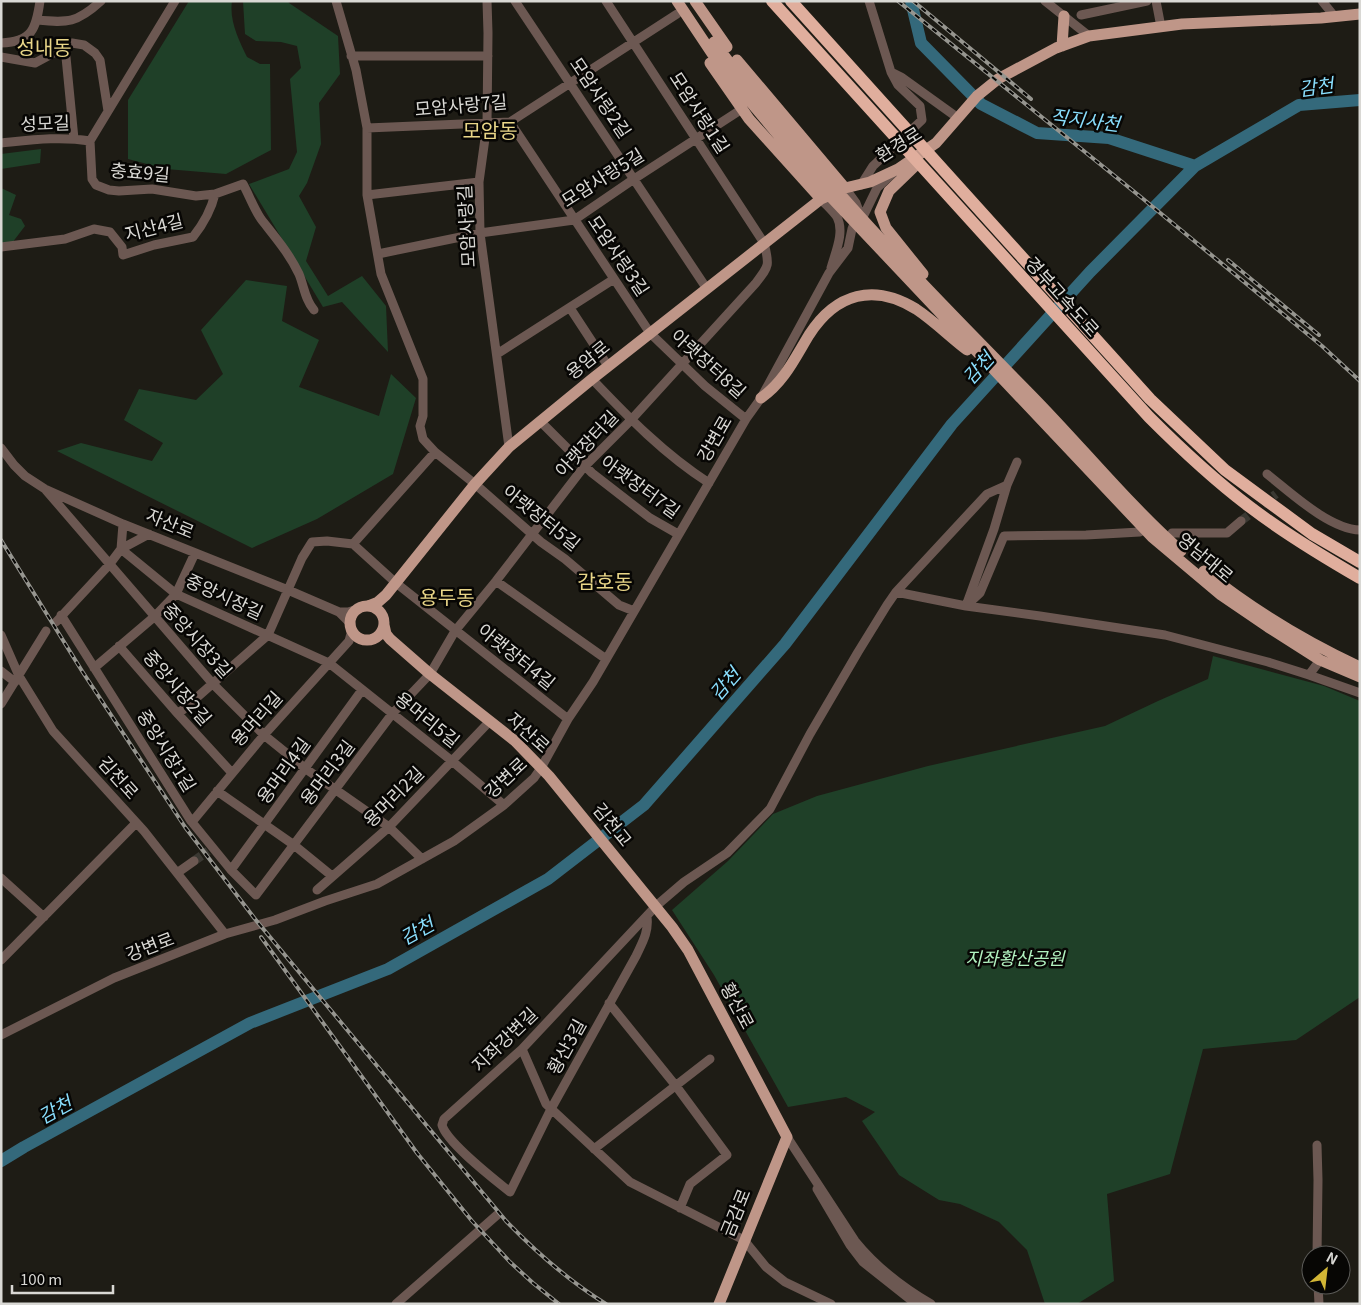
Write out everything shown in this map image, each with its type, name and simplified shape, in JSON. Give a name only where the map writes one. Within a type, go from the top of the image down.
[{"type":"highway","name":"경부고속도로","points":[[772,1],[1120,386],[1182,450],[1250,507],[1297,540],[1360,578]]},
{"type":"highway","name":"경부고속도로","points":[[791,1],[1129,376],[1188,437],[1225,470],[1312,534],[1360,562]]},
{"type":"main road","points":[[669,1],[749,119],[821,199]]},
{"type":"main road","points":[[677,1],[715,58],[797,158],[900,272],[1058,430]]},
{"type":"main road","points":[[686,1],[721,52],[821,173],[997,368]]},
{"type":"main road","points":[[695,1],[734,56],[845,188]]},
{"type":"main road","points":[[1064,16],[1059,47],[1088,36],[1161,27],[1216,21],[1334,17],[1360,14]]},
{"type":"main road","name":"환경로","points":[[845,188],[861,185],[898,169],[936,143],[977,96],[998,80],[1059,47]]},
{"type":"main road","points":[[936,143],[929,154],[909,170],[889,191],[880,212],[886,228],[997,368]]},
{"type":"main road","name":"용암로","points":[[386,595],[475,484],[509,447],[608,366],[821,199],[845,188]]},
{"type":"main road","points":[[761,398],[778,385],[816,325],[828,312],[842,301],[864,294],[889,296],[918,310],[997,368]]},
{"type":"main road","name":"영남대로","points":[[1058,430],[1152,537],[1221,595],[1320,660],[1360,677]]},
{"type":"main road","name":"영남대로","points":[[1058,430],[1155,528],[1191,561],[1224,587],[1271,620],[1324,651],[1360,667]]},
{"type":"main road","points":[[386,595],[378,602],[354,614],[353,633],[365,639],[390,639]]},
{"type":"main road","points":[[376,638],[380,634],[383,620],[383,602],[386,595]]},
{"type":"main road","points":[[363,608],[374,608],[383,620],[386,634],[390,639]]},
{"type":"main road","name":"자산로","points":[[390,639],[430,674],[515,741],[545,772]]},
{"type":"main road","name":"김천교","points":[[545,772],[648,896]]},
{"type":"main road","name":"황산로","points":[[648,896],[688,950],[787,1137]]},
{"type":"main road","name":"금감로","points":[[719,1304],[787,1137]]},
{"type":"street","points":[[1,43],[15,43],[30,34],[37,20],[40,1]]},
{"type":"street","points":[[37,20],[69,22],[87,13],[101,1]]},
{"type":"street","points":[[90,142],[175,1]]},
{"type":"street","name":"아랫장터5길","points":[[336,1],[356,70],[367,128],[367,195],[381,274],[423,379],[424,397],[420,426],[423,439],[435,452],[619,605],[634,611]]},
{"type":"street","name":"모암사랑길","points":[[487,1],[486,124],[479,182],[480,234],[509,447]]},
{"type":"street","name":"모암사랑2길","points":[[515,1],[707,289]]},
{"type":"street","name":"모암사랑1길","points":[[606,1],[764,243]]},
{"type":"street","points":[[861,185],[873,166],[922,120],[920,106],[898,85],[891,72],[870,1]]},
{"type":"street","points":[[1045,1],[1088,36]]},
{"type":"street","points":[[1081,14],[1147,1]]},
{"type":"street","points":[[1156,1],[1161,27]]},
{"type":"street","points":[[1322,1],[1334,17]]},
{"type":"street","name":"모암사랑7길","points":[[367,128],[510,122],[677,14]]},
{"type":"street","points":[[1,57],[35,63],[72,43],[80,43],[98,56],[108,111]]},
{"type":"street","points":[[65,47],[74,138]]},
{"type":"street","points":[[351,56],[488,56]]},
{"type":"street","points":[[891,72],[959,117]]},
{"type":"street","name":"모암사랑5길","points":[[378,254],[480,234],[574,220],[742,109]]},
{"type":"street","name":"모암사랑3길","points":[[510,122],[650,333]]},
{"type":"street","name":"성모길","points":[[1,142],[74,138],[90,142]]},
{"type":"street","name":"충효9길","points":[[90,142],[92,179],[96,184],[109,190],[152,189],[196,196],[215,194],[243,184],[261,218],[277,237],[296,268],[314,310]]},
{"type":"street","points":[[848,248],[877,188],[898,169]]},
{"type":"street","points":[[367,195],[479,182]]},
{"type":"street","name":"강변로","points":[[1,1035],[114,978],[226,934],[275,920],[377,884],[454,841],[504,805],[534,778],[545,772],[568,720],[580,704],[746,419],[761,398],[829,273],[848,248],[852,229],[859,211],[856,203],[845,188]]},
{"type":"street","name":"지산4길","points":[[1,247],[65,239],[94,229],[110,232],[122,247],[123,255],[154,245],[193,237],[206,220],[215,194]]},
{"type":"street","name":"강변로","points":[[821,199],[836,217],[840,226],[839,238],[829,273]]},
{"type":"street","name":"아랫장터길","points":[[430,674],[456,630],[584,466],[631,420],[766,270],[768,258],[764,243]]},
{"type":"street","points":[[497,354],[614,279]]},
{"type":"street","points":[[570,308],[608,366]]},
{"type":"street","name":"아랫장터8길","points":[[650,333],[682,364],[746,419]]},
{"type":"street","points":[[592,379],[631,420],[684,466],[709,482]]},
{"type":"street","name":"아랫장터7길","points":[[540,421],[584,466],[650,518],[678,534]]},
{"type":"street","name":"자산로","points":[[1,448],[25,476],[45,488],[123,524],[339,612]]},
{"type":"street","points":[[178,714],[268,635],[302,558],[312,542],[327,541],[354,544],[435,452]]},
{"type":"street","points":[[966,606],[994,530],[1007,484],[1017,462]]},
{"type":"street","points":[[1267,474],[1321,515],[1342,526],[1360,530]]},
{"type":"street","name":"지좌강변길","points":[[510,1192],[468,1157],[444,1131],[442,1125],[444,1119],[522,1049],[656,906],[684,882],[728,853],[770,809],[810,734],[896,592],[986,494],[1007,484]]},
{"type":"street","points":[[1276,494],[1282,486]]},
{"type":"street","name":"중앙시장3길","points":[[45,488],[109,565],[213,684],[264,735],[388,827],[422,859]]},
{"type":"street","points":[[1172,534],[1227,533],[1241,521]]},
{"type":"street","points":[[121,549],[123,524]]},
{"type":"street","points":[[966,606],[980,593],[1004,536],[1140,532]]},
{"type":"street","points":[[109,565],[121,549],[149,534]]},
{"type":"street","name":"아랫장터4길","points":[[354,544],[396,582],[568,720]]},
{"type":"street","name":"중앙시장길","points":[[121,549],[176,594],[329,663]]},
{"type":"street","points":[[94,668],[154,617],[176,594],[195,553]]},
{"type":"street","name":"중앙시장1길","points":[[109,565],[59,619],[94,668],[211,849],[256,895]]},
{"type":"street","points":[[496,581],[606,660]]},
{"type":"street","points":[[896,592],[966,606],[1165,635],[1268,662],[1360,693]]},
{"type":"street","points":[[339,612],[363,608]]},
{"type":"street","points":[[339,612],[353,633]]},
{"type":"street","points":[[1,704],[46,631]]},
{"type":"street","name":"용머리길","points":[[192,822],[264,735],[329,663],[353,633]]},
{"type":"street","name":"김천로","points":[[2,638],[17,679],[53,731],[136,823],[226,934]]},
{"type":"street","name":"중앙시장2길","points":[[120,646],[232,773]]},
{"type":"street","points":[[1309,675],[1320,660]]},
{"type":"street","name":"용머리5길","points":[[329,663],[504,805]]},
{"type":"street","points":[[1,671],[17,679]]},
{"type":"street","name":"용머리3길","points":[[256,895],[392,714],[430,674]]},
{"type":"street","name":"용머리4길","points":[[231,870],[362,690]]},
{"type":"street","name":"용머리2길","points":[[317,890],[388,827],[489,722]]},
{"type":"street","points":[[217,791],[264,826],[294,845],[332,876]]},
{"type":"street","points":[[1,960],[136,823]]},
{"type":"street","points":[[177,873],[194,861]]},
{"type":"street","points":[[1,878],[44,917]]},
{"type":"street","name":"황산3길","points":[[510,1192],[551,1109],[636,956],[647,932],[647,917]]},
{"type":"street","points":[[609,1003],[676,1086],[727,1155],[690,1184],[680,1208]]},
{"type":"street","points":[[522,1049],[546,1104],[630,1182],[744,1240],[766,1267],[785,1282],[831,1304]]},
{"type":"street","points":[[594,1149],[710,1059]]},
{"type":"street","name":"황산로","points":[[787,1137],[830,1213],[859,1256],[881,1278],[916,1304]]},
{"type":"street","name":"황산로","points":[[787,1137],[855,1241],[868,1256],[912,1293],[931,1304]]},
{"type":"street","points":[[1317,1145],[1317,1245]]},
{"type":"street","points":[[396,1304],[497,1215]]},
{"type":"green space","points":[[189,1],[232,1],[233,23],[247,57],[260,64],[270,64],[271,150],[226,174],[166,169],[128,159],[128,100]]},
{"type":"green space","points":[[243,1],[288,1],[338,36],[340,74],[319,103],[321,144],[307,183],[299,196],[316,227],[306,261],[328,296],[362,276],[386,306],[388,352],[342,302],[323,307],[249,184],[289,169],[297,152],[290,79],[301,68],[297,46],[281,42],[256,41],[245,34]]},
{"type":"green space","points":[[41,149],[40,163],[1,169],[1,154]]},
{"type":"green space","points":[[1,188],[16,195],[9,215],[21,219],[25,226],[12,243],[1,244]]},
{"type":"green space","points":[[246,280],[287,286],[282,321],[319,340],[299,387],[379,416],[391,374],[416,398],[393,474],[317,519],[252,548],[57,451],[81,443],[152,461],[163,443],[124,420],[139,389],[196,400],[223,374],[201,330]]},
{"type":"green space","name":"지좌황산공원","points":[[1213,656],[1324,686],[1360,701],[1360,997],[1296,1040],[1203,1049],[1170,1174],[1107,1194],[1114,1281],[1077,1304],[1045,1304],[1027,1250],[999,1222],[960,1204],[939,1200],[899,1175],[862,1121],[875,1112],[846,1097],[788,1107],[714,975],[672,910],[728,861],[773,814],[817,796],[928,766],[1105,726],[1208,679]]},
{"type":"waterway","name":"직지사천","points":[[911,1],[921,43],[981,104],[1037,133],[1109,138],[1195,166]]},
{"type":"waterway","name":"감천","points":[[1,1161],[250,1023],[388,969],[548,879],[644,805],[785,644],[952,424],[1090,272],[1195,166],[1299,105],[1360,100]]},
{"type":"tunnel","points":[[1241,521],[1276,494]]},
{"type":"tunnel","points":[[194,861],[208,851]]},
{"type":"railway","points":[[898,1],[1322,346],[1360,381]]},
{"type":"railway","points":[[913,1],[1031,99]]},
{"type":"railway","points":[[1228,260],[1319,335]]},
{"type":"railway","points":[[1,540],[82,671],[185,827],[255,919],[506,1221],[553,1266],[606,1304]]},
{"type":"railway","points":[[261,937],[417,1153],[472,1221],[510,1262],[559,1304]]},
{"type":"district","name":"성내동","points":[[44,48]]},
{"type":"district","name":"모암동","points":[[490,131]]},
{"type":"district","name":"감호동","points":[[605,582]]},
{"type":"district","name":"용두동","points":[[447,598]]}]
